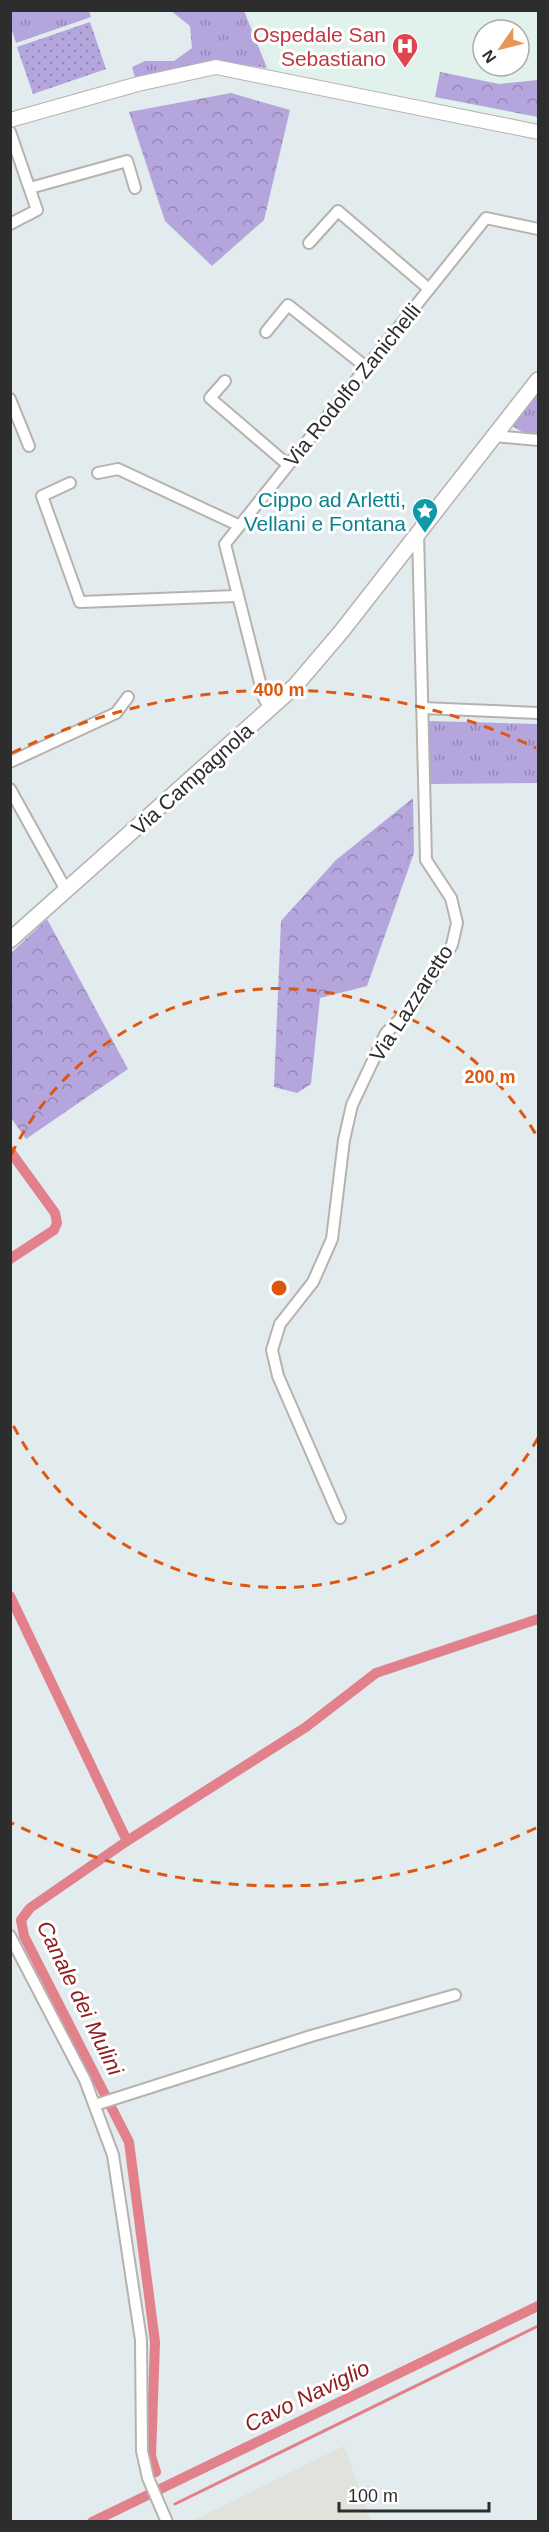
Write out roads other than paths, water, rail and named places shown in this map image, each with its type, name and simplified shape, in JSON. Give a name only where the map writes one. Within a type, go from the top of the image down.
[{"type":"main road","name":"Via Campagnola","points":[[10,940],[270,709],[312,668],[418,532],[503,433],[538,380]]},
{"type":"street","points":[[10,120],[138,84],[216,67],[538,132]]},
{"type":"street","points":[[10,132],[37,210],[10,224]]},
{"type":"street","points":[[30,188],[127,160],[135,188]]},
{"type":"street","points":[[309,243],[338,211],[429,289]]},
{"type":"street","name":"Via Rodolfo Zanichelli","points":[[270,709],[264,698],[236,596],[225,544],[486,218],[538,229]]},
{"type":"street","points":[[266,332],[288,305],[366,367]]},
{"type":"street","points":[[225,381],[210,398],[287,464]]},
{"type":"street","points":[[10,399],[28,446]]},
{"type":"street","points":[[503,433],[538,440]]},
{"type":"street","points":[[98,473],[118,469],[238,525]]},
{"type":"street","points":[[70,483],[42,496],[80,602],[236,596]]},
{"type":"street","name":"Via Lazzaretto","points":[[340,1518],[278,1376],[272,1350],[280,1324],[313,1282],[332,1239],[344,1140],[357,1094],[386,1033],[415,1004],[452,945],[457,922],[451,898],[426,860],[418,532]]},
{"type":"street","points":[[10,762],[116,712],[128,697]]},
{"type":"street","points":[[422,708],[538,713]]},
{"type":"street","points":[[10,789],[66,890]]},
{"type":"street","points":[[10,1936],[73,2054],[105,2102],[136,2307],[142,2367],[142,2451],[148,2478],[167,2522]]},
{"type":"street","points":[[105,2102],[311,2036],[455,1995]]},
{"type":"waterway","points":[[10,1151],[55,1213],[57,1223],[54,1230],[10,1259]]},
{"type":"waterway","points":[[10,1596],[127,1841]]},
{"type":"waterway","name":"Canale dei Mulini","points":[[156,2472],[151,2456],[155,2342],[129,2142],[24,1936],[21,1920],[30,1908],[127,1841],[306,1727],[376,1673],[538,1619]]},
{"type":"waterway","name":"Cavo Naviglio","points":[[92,2522],[538,2306]]},
{"type":"waterway","points":[[175,2504],[538,2326]]},
{"type":"place","name":"Ospedale San Sebastiano","points":[[405,69]]},
{"type":"place","name":"Cippo ad Arletti, Vellani e Fontana","points":[[425,534]]}]
